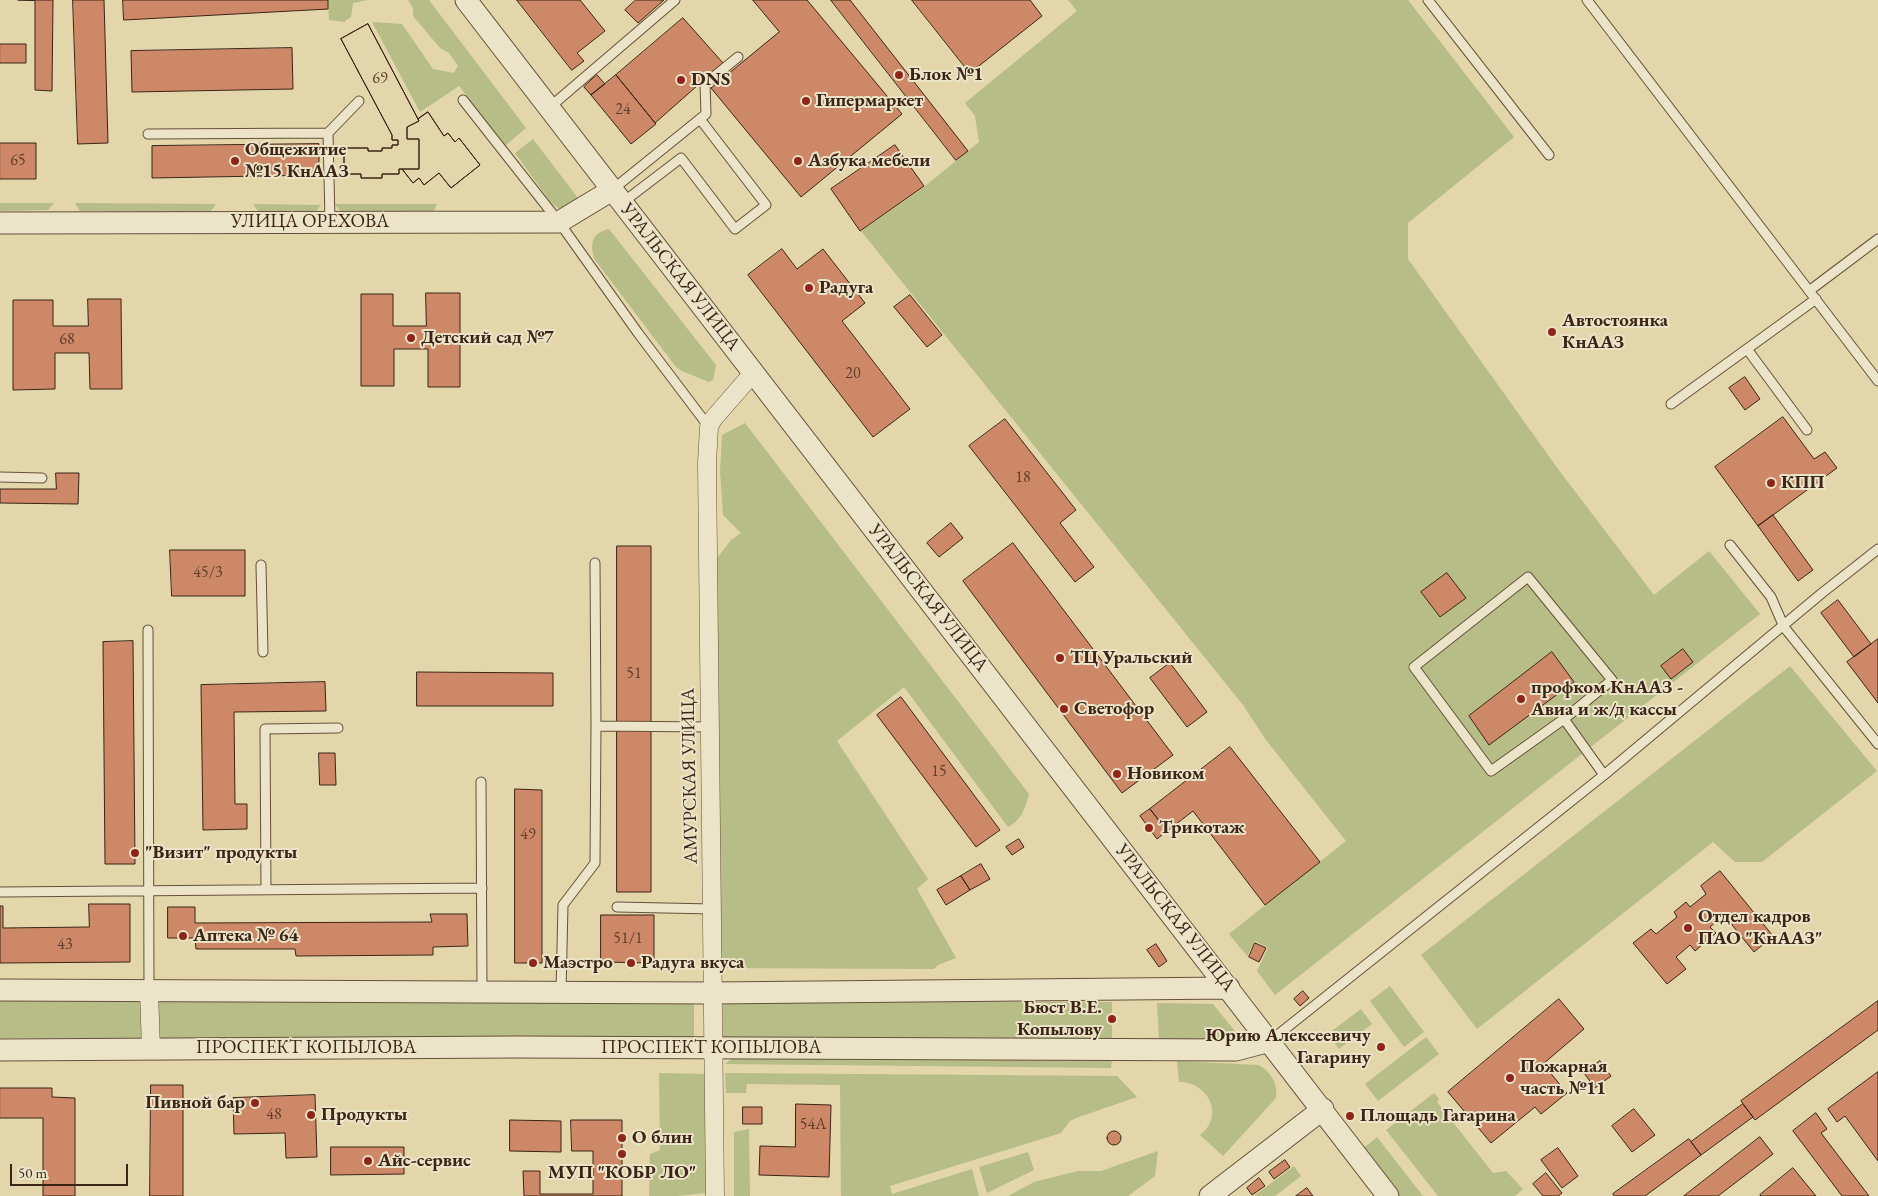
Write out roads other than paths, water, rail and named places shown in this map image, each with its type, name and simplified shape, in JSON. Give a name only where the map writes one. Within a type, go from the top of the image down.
[{"type":"street","name":"УРАЛЬСКАЯ УЛИЦА","points":[[466,0],[1323,1109],[1388,1196]]},
{"type":"street","points":[[559,222],[617,197]]},
{"type":"street","name":"УЛИЦА ОРЕХОВА","points":[[0,223],[559,222]]},
{"type":"street","points":[[709,427],[754,372]]},
{"type":"street","name":"АМУРСКАЯ УЛИЦА","points":[[709,427],[707,464],[715,1196]]},
{"type":"street","points":[[0,990],[713,993],[1229,988]]},
{"type":"street","points":[[149,991],[150,1049]]},
{"type":"street","name":"ПРОСПЕКТ КОПЫЛОВА","points":[[0,1050],[714,1048],[1236,1050],[1270,1041]]},
{"type":"street","points":[[1210,1196],[1323,1109]]},
{"type":"lane","points":[[549,108],[675,0]]},
{"type":"lane","points":[[1428,0],[1549,154]]},
{"type":"lane","points":[[1587,0],[1878,381]]},
{"type":"lane","points":[[617,197],[706,114],[705,84],[738,57]]},
{"type":"lane","points":[[463,100],[559,222],[638,333],[709,427]]},
{"type":"lane","points":[[330,222],[328,134],[359,101]]},
{"type":"lane","points":[[617,197],[681,158],[735,229],[766,206],[700,119]]},
{"type":"lane","points":[[148,134],[328,134]]},
{"type":"lane","points":[[1809,290],[1878,239]]},
{"type":"lane","points":[[1671,404],[1816,299]]},
{"type":"lane","points":[[1747,349],[1807,430]]},
{"type":"lane","points":[[0,477],[42,478]]},
{"type":"lane","points":[[1730,545],[1771,598],[1784,627],[1878,744]]},
{"type":"lane","points":[[1270,1041],[1604,775],[1784,627],[1822,593],[1878,549]]},
{"type":"lane","points":[[561,992],[563,905],[595,863],[595,563]]},
{"type":"lane","points":[[261,565],[263,652]]},
{"type":"lane","points":[[1528,577],[1612,680],[1564,719],[1491,772],[1414,667],[1528,577]]},
{"type":"lane","points":[[148,630],[149,991]]},
{"type":"lane","points":[[1564,719],[1604,775]]},
{"type":"lane","points":[[596,726],[710,728]]},
{"type":"lane","points":[[266,890],[265,728],[338,728]]},
{"type":"lane","points":[[481,782],[482,992]]},
{"type":"lane","points":[[0,892],[482,888]]},
{"type":"lane","points":[[617,907],[713,909]]},
{"type":"place","name":"Блок №1","points":[[899,75]]},
{"type":"place","name":"DNS","points":[[681,80]]},
{"type":"place","name":"Гипермаркет","points":[[806,101]]},
{"type":"place","name":"Общежитие №15 КнААЗ","points":[[235,161]]},
{"type":"place","name":"Азбука мебели","points":[[798,161]]},
{"type":"place","name":"Радуга","points":[[809,288]]},
{"type":"place","name":"Автостоянка КнААЗ","points":[[1552,332]]},
{"type":"place","name":"Детский сад №7","points":[[411,338]]},
{"type":"place","name":"КПП","points":[[1771,483]]},
{"type":"place","name":"ТЦ Уральский","points":[[1060,658]]},
{"type":"place","name":"профком КнААЗ - Авиа и ж/д кассы","points":[[1521,699]]},
{"type":"place","name":"Светофор","points":[[1064,709]]},
{"type":"place","name":"Новиком","points":[[1117,774]]},
{"type":"place","name":"Трикотаж","points":[[1149,828]]},
{"type":"place","name":"\"Визит\" продукты","points":[[135,853]]},
{"type":"place","name":"Отдел кадров ПАО \"КнААЗ\"","points":[[1688,928]]},
{"type":"place","name":"Аптека № 64","points":[[183,936]]},
{"type":"place","name":"Маэстро","points":[[533,963]]},
{"type":"place","name":"Радуга вкуса","points":[[631,963]]},
{"type":"place","name":"Бюст В.Е. Копылову","points":[[1112,1019]]},
{"type":"place","name":"Юрию Алексеевичу Гагарину","points":[[1381,1047]]},
{"type":"place","name":"Пожарная часть №11","points":[[1510,1078]]},
{"type":"place","name":"Пивной бар","points":[[255,1103]]},
{"type":"place","name":"Продукты","points":[[311,1115]]},
{"type":"place","name":"Площадь Гагарина","points":[[1350,1116]]},
{"type":"place","name":"О блин","points":[[622,1138]]},
{"type":"place","name":"МУП \"КОБР ЛО\"","points":[[622,1154]]},
{"type":"place","name":"Айс-сервис","points":[[368,1161]]}]
